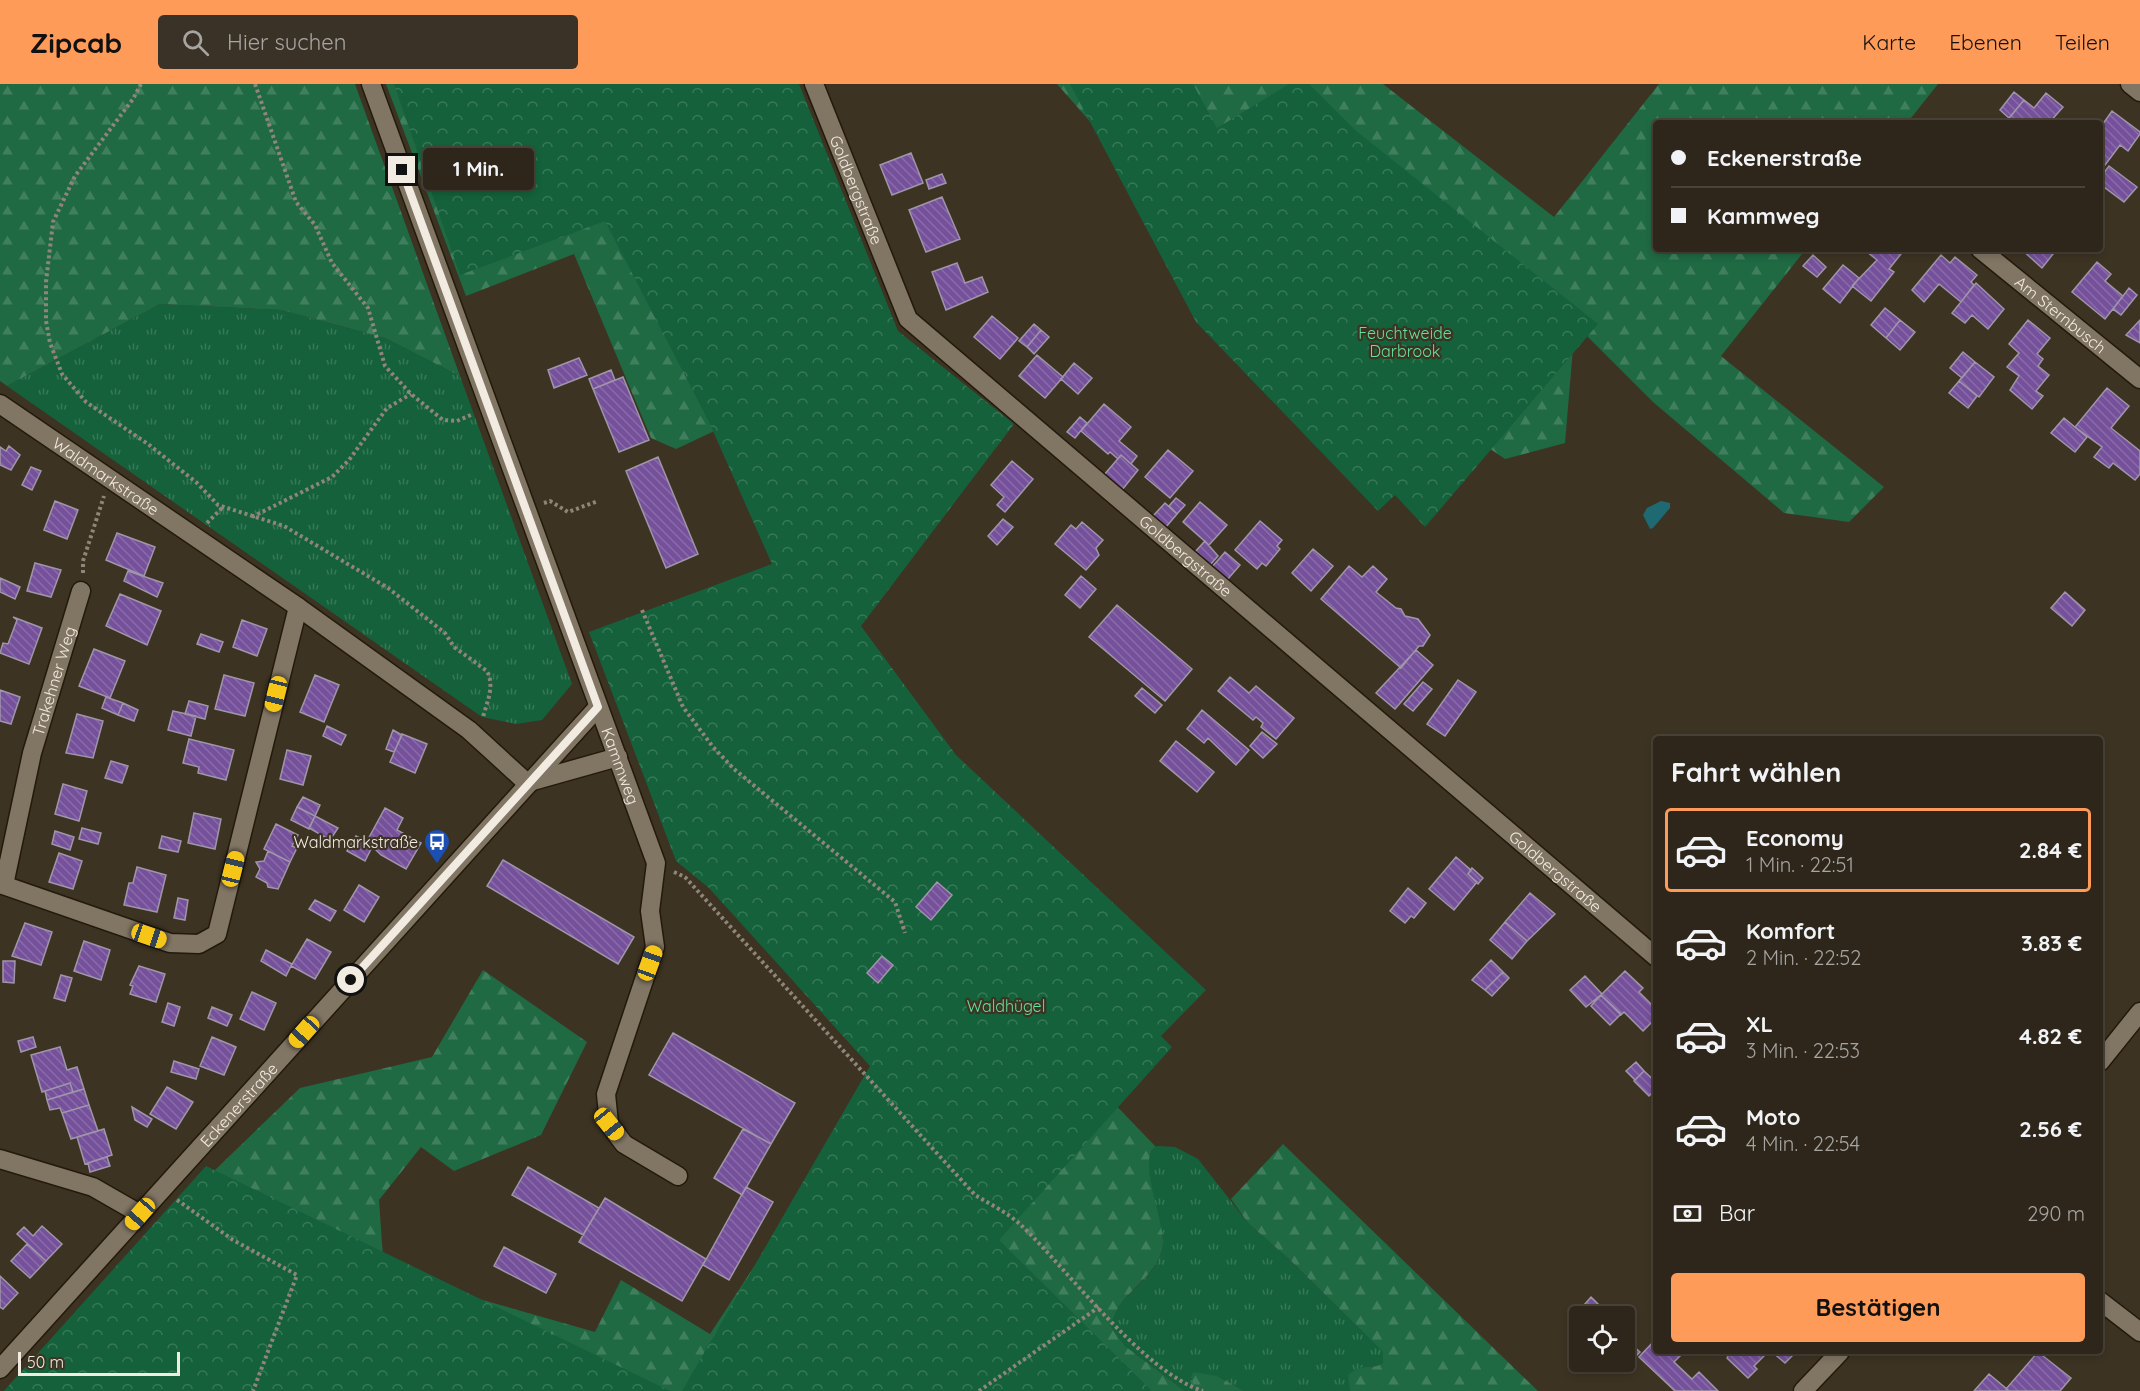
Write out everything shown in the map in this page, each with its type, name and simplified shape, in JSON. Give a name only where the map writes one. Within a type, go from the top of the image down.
[{"type":"street","name":"Kammweg","points":[[371,84],[656,863],[650,911],[655,947],[606,1094],[609,1124],[624,1144],[678,1176]]},
{"type":"street","name":"Goldbergstraße","points":[[814,84],[908,319],[1653,954]]},
{"type":"street","points":[[2130,84],[2140,92]]},
{"type":"street","name":"Am Sternbusch","points":[[1984,252],[2140,379]]},
{"type":"street","name":"Waldmarkstraße","points":[[0,404],[298,607],[477,736],[527,783]]},
{"type":"street","name":"Trakehner Weg","points":[[2,885],[32,753],[81,591]]},
{"type":"street","points":[[2,885],[170,944],[199,944],[217,934],[298,607]]},
{"type":"street","name":"Eckenerstraße","points":[[0,1369],[598,707]]},
{"type":"street","points":[[527,783],[618,757]]},
{"type":"street","points":[[2103,1058],[2140,1012]]},
{"type":"street","points":[[0,1160],[93,1187],[140,1214]]},
{"type":"street","points":[[2103,1303],[2140,1332]]},
{"type":"street","points":[[1803,1391],[1838,1354]]},
{"type":"path","points":[[141,84],[133,99],[75,176],[53,222],[46,282],[46,321],[50,343],[62,374],[86,402],[148,444],[197,483],[218,505],[284,526],[388,588],[445,633],[454,647],[487,671],[490,677],[490,694],[477,736]]},
{"type":"path","points":[[255,84],[296,202],[315,225],[332,263],[369,308],[385,366],[411,394],[443,420],[458,421],[488,406]]},
{"type":"path","points":[[251,517],[333,477],[349,460],[387,408],[411,394]]},
{"type":"path","points":[[81,591],[83,561],[110,479]]},
{"type":"path","points":[[543,503],[550,501],[568,512],[598,501]]},
{"type":"path","points":[[642,610],[671,683],[697,729],[734,769],[895,903],[905,933]]},
{"type":"path","points":[[656,863],[686,878],[975,1194],[1019,1223],[1142,1352],[1185,1386],[1203,1391]]},
{"type":"path","points":[[163,1188],[233,1240],[297,1275],[253,1391]]},
{"type":"path","points":[[980,1391],[1100,1307]]},
{"type":"green space","points":[[0,84],[355,84],[460,376],[385,338],[281,310],[160,304],[7,386],[0,381]]},
{"type":"green space","points":[[386,84],[796,84],[838,373],[676,449],[651,438],[574,254],[466,296]]},
{"type":"green space","name":"Waldhügel","points":[[394,84],[799,84],[898,331],[1014,424],[861,626],[956,755],[1206,990],[1161,1036],[1172,1047],[999,1240],[1152,1391],[682,1391],[870,1066],[709,888],[676,861],[589,632],[772,564],[709,422],[605,221],[460,275]]},
{"type":"green space","points":[[1057,84],[1383,84],[1554,217],[1659,84],[1938,84],[1909,120],[1653,120],[1653,252],[1804,252],[1721,356],[1884,487],[1849,522],[1784,513],[1653,402],[1575,324],[1565,443],[1505,459],[1471,436],[1172,159],[1101,134]]},
{"type":"green space","name":"Feuchtweide Darbrook","points":[[1070,84],[1193,84],[1217,128],[1289,84],[1309,84],[1355,130],[1598,324],[1425,527],[1395,495],[1378,511],[1196,322]]},
{"type":"green space","points":[[160,304],[281,310],[385,338],[460,376],[572,684],[542,720],[516,724],[482,717],[7,386]]},
{"type":"green space","points":[[483,970],[587,1042],[541,1135],[454,1171],[421,1147],[379,1200],[384,1272],[595,1332],[621,1280],[710,1334],[846,1126],[1104,1093],[1156,1147],[1151,1153],[1149,1164],[1163,1244],[1157,1262],[1124,1300],[1110,1325],[1125,1346],[1185,1391],[4,1391],[136,1246],[300,1088],[432,1057]]},
{"type":"green space","points":[[1283,1144],[1538,1391],[1350,1391],[1348,1375],[1359,1368],[1383,1363],[1383,1352],[1290,1260],[1248,1223],[1231,1199]]},
{"type":"green space","points":[[1157,1146],[1175,1147],[1198,1159],[1248,1223],[1290,1260],[1383,1352],[1383,1363],[1359,1368],[1349,1375],[1350,1391],[1244,1391],[1217,1376],[1191,1378],[1195,1391],[1185,1391],[1125,1346],[1110,1325],[1124,1300],[1152,1271],[1161,1254],[1163,1244],[1149,1176],[1151,1153]]},
{"type":"green space","points":[[206,1166],[670,1391],[4,1391]]},
{"type":"green space","points":[[1193,1372],[1217,1376],[1244,1391],[1195,1391],[1191,1378]]},
{"type":"water","points":[[1661,501],[1670,503],[1670,508],[1650,529],[1643,515],[1647,508]]},
{"type":"building","points":[[2014,92],[2024,100],[2009,118],[2000,110]]},
{"type":"building","points":[[2046,93],[2063,107],[2052,120],[2008,120],[2024,100],[2034,108]]},
{"type":"building","points":[[2112,111],[2140,134],[2128,151],[2120,145],[2103,168],[2103,124]]},
{"type":"building","points":[[911,153],[923,183],[892,195],[880,165]]},
{"type":"building","points":[[2109,166],[2137,187],[2124,202],[2103,186],[2103,174]]},
{"type":"building","points":[[942,174],[946,183],[929,189],[926,180]]},
{"type":"building","points":[[942,197],[960,239],[926,252],[909,210]]},
{"type":"building","points":[[1867,252],[1903,252],[1889,269],[1894,272],[1871,301],[1852,286],[1877,260]]},
{"type":"building","points":[[2024,252],[2055,252],[2042,268]]},
{"type":"building","points":[[1813,255],[1826,267],[1817,277],[1803,266]]},
{"type":"building","points":[[1941,255],[1950,263],[1955,257],[1977,275],[1971,282],[1974,285],[1961,302],[1939,284],[1924,302],[1912,290]]},
{"type":"building","points":[[2097,262],[2111,274],[2105,281],[2123,296],[2105,319],[2072,292]]},
{"type":"building","points":[[957,263],[965,283],[982,277],[988,292],[946,310],[932,272]]},
{"type":"building","points":[[1843,265],[1859,278],[1840,303],[1823,289]]},
{"type":"building","points":[[1976,283],[2004,309],[1988,329],[1972,315],[1965,323],[1952,313]]},
{"type":"building","points":[[2129,288],[2137,295],[2121,315],[2113,309]]},
{"type":"building","points":[[1885,308],[1900,320],[1886,338],[1871,325]]},
{"type":"building","points":[[992,316],[1018,338],[1000,359],[974,337]]},
{"type":"building","points":[[1900,320],[1915,332],[1900,350],[1886,338]]},
{"type":"building","points":[[2028,320],[2050,338],[2037,354],[2043,359],[2038,366],[2049,375],[2036,391],[2043,396],[2032,409],[2010,390],[2019,376],[2007,367],[2019,353],[2009,344]]},
{"type":"building","points":[[2140,320],[2140,343],[2126,335]]},
{"type":"building","points":[[1034,324],[1041,330],[1027,347],[1019,341]]},
{"type":"building","points":[[1041,330],[1049,337],[1034,354],[1027,347]]},
{"type":"building","points":[[1963,352],[1975,362],[1962,378],[1950,368]]},
{"type":"building","points":[[1037,355],[1063,377],[1045,398],[1019,376]]},
{"type":"building","points":[[579,358],[587,375],[554,388],[548,370]]},
{"type":"building","points":[[1975,362],[1994,377],[1979,397],[1959,381]]},
{"type":"building","points":[[1074,363],[1092,378],[1078,394],[1061,379]]},
{"type":"building","points":[[611,370],[615,380],[593,389],[589,379]]},
{"type":"building","points":[[623,377],[649,440],[619,452],[593,389]]},
{"type":"building","points":[[1959,381],[1977,396],[1968,408],[1949,393]]},
{"type":"building","points":[[2107,388],[2129,406],[2111,428],[2140,451],[2140,474],[2135,480],[2113,463],[2109,468],[2094,457],[2102,447],[2075,427]]},
{"type":"building","points":[[1104,404],[1131,427],[1119,441],[1137,456],[1131,464],[1121,455],[1118,459],[1110,452],[1108,454],[1081,431]]},
{"type":"building","points":[[1080,417],[1087,423],[1075,438],[1067,432]]},
{"type":"building","points":[[2064,418],[2087,437],[2075,452],[2051,433]]},
{"type":"building","points":[[9,446],[20,455],[11,470],[0,465],[0,447],[6,451]]},
{"type":"building","points":[[1168,450],[1193,471],[1170,498],[1145,477]]},
{"type":"building","points":[[1121,455],[1138,470],[1122,490],[1104,475]]},
{"type":"building","points":[[658,457],[698,554],[666,568],[626,471]]},
{"type":"building","points":[[1012,461],[1033,479],[1005,512],[997,505],[1004,497],[991,485]]},
{"type":"building","points":[[31,467],[41,471],[32,490],[22,485]]},
{"type":"building","points":[[1176,498],[1185,505],[1177,514],[1169,506]]},
{"type":"building","points":[[55,501],[78,510],[67,539],[44,530]]},
{"type":"building","points":[[1200,502],[1227,525],[1209,545],[1183,522]]},
{"type":"building","points":[[1165,503],[1177,514],[1166,527],[1153,516]]},
{"type":"building","points":[[1003,519],[1013,527],[997,545],[988,536]]},
{"type":"building","points":[[1260,521],[1282,540],[1277,546],[1280,549],[1266,566],[1262,563],[1257,569],[1235,550]]},
{"type":"building","points":[[1082,522],[1103,540],[1096,548],[1099,555],[1086,570],[1055,544],[1071,525],[1076,529]]},
{"type":"building","points":[[117,533],[155,547],[144,576],[106,560]]},
{"type":"building","points":[[1205,541],[1218,556],[1210,565],[1195,552]]},
{"type":"building","points":[[1313,549],[1333,566],[1311,591],[1292,573]]},
{"type":"building","points":[[1225,552],[1240,565],[1227,580],[1212,567]]},
{"type":"building","points":[[35,563],[61,570],[51,597],[27,591]]},
{"type":"building","points":[[1349,566],[1362,577],[1373,566],[1387,579],[1376,592],[1396,608],[1401,609],[1405,616],[1418,619],[1430,635],[1423,646],[1419,646],[1401,668],[1321,599]]},
{"type":"building","points":[[128,571],[163,583],[157,597],[124,581]]},
{"type":"building","points":[[1081,576],[1096,589],[1080,608],[1065,595]]},
{"type":"building","points":[[0,578],[20,587],[15,599],[0,592]]},
{"type":"building","points":[[2065,592],[2085,610],[2072,626],[2051,608]]},
{"type":"building","points":[[120,594],[161,611],[147,645],[106,626]]},
{"type":"building","points":[[1117,605],[1192,669],[1165,701],[1089,637]]},
{"type":"building","points":[[13,617],[42,628],[29,664],[0,653],[3,643],[8,644],[17,620]]},
{"type":"building","points":[[242,620],[267,629],[257,656],[233,647]]},
{"type":"building","points":[[201,634],[223,642],[219,652],[197,644]]},
{"type":"building","points":[[94,649],[125,661],[110,698],[79,686]]},
{"type":"building","points":[[1416,650],[1433,665],[1395,709],[1376,693]]},
{"type":"building","points":[[224,675],[254,683],[245,716],[215,709]]},
{"type":"building","points":[[315,675],[339,685],[324,722],[300,712]]},
{"type":"building","points":[[1230,677],[1249,693],[1256,686],[1294,718],[1276,739],[1261,727],[1263,723],[1256,717],[1253,720],[1218,691]]},
{"type":"building","points":[[1458,680],[1476,692],[1445,736],[1427,724]]},
{"type":"building","points":[[1423,682],[1432,689],[1413,711],[1404,704]]},
{"type":"building","points":[[1142,688],[1162,705],[1155,713],[1135,696]]},
{"type":"building","points":[[0,690],[20,697],[11,724],[0,721]]},
{"type":"building","points":[[106,697],[123,703],[118,715],[102,708]]},
{"type":"building","points":[[189,701],[208,706],[205,719],[185,714]]},
{"type":"building","points":[[123,703],[138,710],[134,721],[118,715]]},
{"type":"building","points":[[1202,710],[1249,750],[1236,765],[1208,738],[1204,743],[1187,729]]},
{"type":"building","points":[[173,711],[196,716],[191,736],[168,730]]},
{"type":"building","points":[[77,714],[103,721],[93,758],[66,753]]},
{"type":"building","points":[[327,726],[346,735],[341,745],[323,736]]},
{"type":"building","points":[[393,730],[402,735],[394,752],[386,749]]},
{"type":"building","points":[[1262,732],[1277,744],[1263,758],[1250,746]]},
{"type":"building","points":[[402,734],[427,744],[415,773],[390,762]]},
{"type":"building","points":[[189,739],[234,750],[226,780],[198,773],[199,767],[183,763]]},
{"type":"building","points":[[1176,741],[1214,772],[1197,792],[1160,761]]},
{"type":"building","points":[[287,750],[311,756],[303,785],[280,779]]},
{"type":"building","points":[[111,761],[128,766],[122,783],[105,778]]},
{"type":"building","points":[[63,784],[87,791],[79,821],[55,814]]},
{"type":"building","points":[[303,797],[320,805],[315,816],[297,807]]},
{"type":"building","points":[[297,807],[315,816],[309,829],[291,820]]},
{"type":"building","points":[[385,808],[403,818],[397,830],[421,843],[406,869],[381,855],[367,841]]},
{"type":"building","points":[[194,813],[221,819],[215,849],[188,843]]},
{"type":"building","points":[[315,816],[338,828],[330,840],[309,828]]},
{"type":"building","points":[[276,824],[298,835],[292,846],[297,848],[290,862],[264,849]]},
{"type":"building","points":[[82,828],[101,833],[98,844],[79,839]]},
{"type":"building","points":[[55,831],[74,837],[70,850],[52,844]]},
{"type":"building","points":[[162,836],[181,841],[178,852],[159,848]]},
{"type":"building","points":[[356,836],[373,845],[365,861],[347,851]]},
{"type":"building","points":[[268,851],[290,862],[278,889],[268,887],[267,883],[256,877],[260,869],[256,862],[264,861]]},
{"type":"building","points":[[59,853],[82,861],[73,889],[49,882]]},
{"type":"building","points":[[1456,857],[1471,870],[1468,874],[1477,882],[1454,910],[1429,889]]},
{"type":"building","points":[[503,860],[634,937],[618,964],[487,886]]},
{"type":"building","points":[[137,867],[166,875],[157,912],[124,905],[129,883],[133,883]]},
{"type":"building","points":[[1472,868],[1483,878],[1478,884],[1468,874]]},
{"type":"building","points":[[937,882],[952,895],[931,920],[916,907]]},
{"type":"building","points":[[359,885],[379,897],[364,922],[344,910]]},
{"type":"building","points":[[1408,888],[1426,903],[1414,918],[1411,916],[1405,923],[1390,911]]},
{"type":"building","points":[[1530,893],[1555,914],[1527,941],[1505,922]]},
{"type":"building","points":[[178,898],[188,900],[185,920],[174,918]]},
{"type":"building","points":[[315,900],[336,911],[330,921],[309,909]]},
{"type":"building","points":[[1505,922],[1527,941],[1512,959],[1490,940]]},
{"type":"building","points":[[25,923],[52,932],[41,965],[12,956]]},
{"type":"building","points":[[307,939],[331,952],[315,979],[291,966]]},
{"type":"building","points":[[84,941],[110,950],[101,980],[74,971]]},
{"type":"building","points":[[266,950],[292,964],[286,976],[261,961]]},
{"type":"building","points":[[882,956],[893,965],[878,983],[867,973]]},
{"type":"building","points":[[1491,960],[1503,972],[1485,990],[1472,980]]},
{"type":"building","points":[[3,961],[15,961],[14,983],[3,982]]},
{"type":"building","points":[[139,966],[165,974],[156,1002],[130,994],[133,986],[130,985]]},
{"type":"building","points":[[1625,971],[1643,988],[1639,992],[1653,1006],[1653,1021],[1643,1031],[1624,1012],[1621,1015],[1601,995]]},
{"type":"building","points":[[1503,972],[1509,978],[1492,996],[1485,990]]},
{"type":"building","points":[[61,975],[72,978],[65,1001],[54,998]]},
{"type":"building","points":[[1585,976],[1602,994],[1586,1007],[1570,990]]},
{"type":"building","points":[[252,992],[276,1003],[264,1030],[240,1019]]},
{"type":"building","points":[[1601,995],[1621,1014],[1610,1025],[1591,1006]]},
{"type":"building","points":[[168,1003],[180,1007],[174,1026],[162,1022]]},
{"type":"building","points":[[212,1007],[232,1015],[227,1026],[208,1018]]},
{"type":"building","points":[[673,1033],[795,1103],[771,1144],[649,1075]]},
{"type":"building","points":[[33,1037],[36,1047],[21,1052],[18,1041]]},
{"type":"building","points":[[212,1037],[236,1047],[224,1075],[200,1066]]},
{"type":"building","points":[[60,1047],[67,1070],[77,1067],[84,1089],[73,1092],[70,1083],[42,1092],[31,1055]]},
{"type":"building","points":[[174,1061],[199,1069],[196,1079],[171,1072]]},
{"type":"building","points":[[1636,1062],[1644,1071],[1635,1080],[1626,1071]]},
{"type":"building","points":[[1644,1071],[1653,1079],[1653,1092],[1649,1096],[1634,1081]]},
{"type":"building","points":[[70,1083],[73,1092],[47,1100],[45,1091]]},
{"type":"building","points":[[167,1087],[193,1102],[176,1129],[150,1114]]},
{"type":"building","points":[[84,1089],[89,1105],[62,1113],[60,1108],[50,1110],[47,1100]]},
{"type":"building","points":[[89,1105],[98,1131],[71,1139],[62,1113]]},
{"type":"building","points":[[132,1107],[152,1119],[147,1127],[135,1120]]},
{"type":"building","points":[[104,1129],[112,1155],[85,1164],[77,1137]]},
{"type":"building","points":[[743,1129],[771,1144],[742,1195],[714,1178]]},
{"type":"building","points":[[107,1157],[110,1166],[90,1172],[88,1163]]},
{"type":"building","points":[[528,1167],[599,1208],[583,1235],[512,1195]]},
{"type":"building","points":[[746,1187],[773,1202],[729,1280],[703,1265]]},
{"type":"building","points":[[605,1198],[706,1259],[682,1301],[579,1242]]},
{"type":"building","points":[[42,1226],[62,1244],[46,1261],[17,1234],[24,1227],[33,1236]]},
{"type":"building","points":[[27,1244],[46,1261],[30,1278],[11,1261]]},
{"type":"building","points":[[504,1247],[556,1274],[546,1293],[494,1266]]},
{"type":"building","points":[[0,1276],[18,1293],[3,1309],[0,1307]]},
{"type":"building","points":[[1591,1297],[1600,1306],[1587,1306],[1585,1304]]},
{"type":"building","points":[[1653,1342],[1653,1354],[1678,1354],[1680,1356],[1674,1362],[1692,1379],[1699,1372],[1718,1391],[1675,1391],[1639,1357]]},
{"type":"building","points":[[1635,1348],[1640,1352],[1635,1357]]},
{"type":"building","points":[[1729,1354],[1766,1354],[1754,1366],[1757,1369],[1748,1378],[1727,1358]]},
{"type":"building","points":[[1774,1354],[1794,1354],[1785,1363]]},
{"type":"building","points":[[2036,1354],[2041,1354],[2071,1378],[2060,1391],[2009,1391],[2006,1389]]},
{"type":"building","points":[[1989,1374],[2008,1390],[1974,1391]]},
{"type":"place","name":"Waldmarkstraße","points":[[437,865]]},
{"type":"route","points":[[351,980],[598,707],[402,170]]}]
